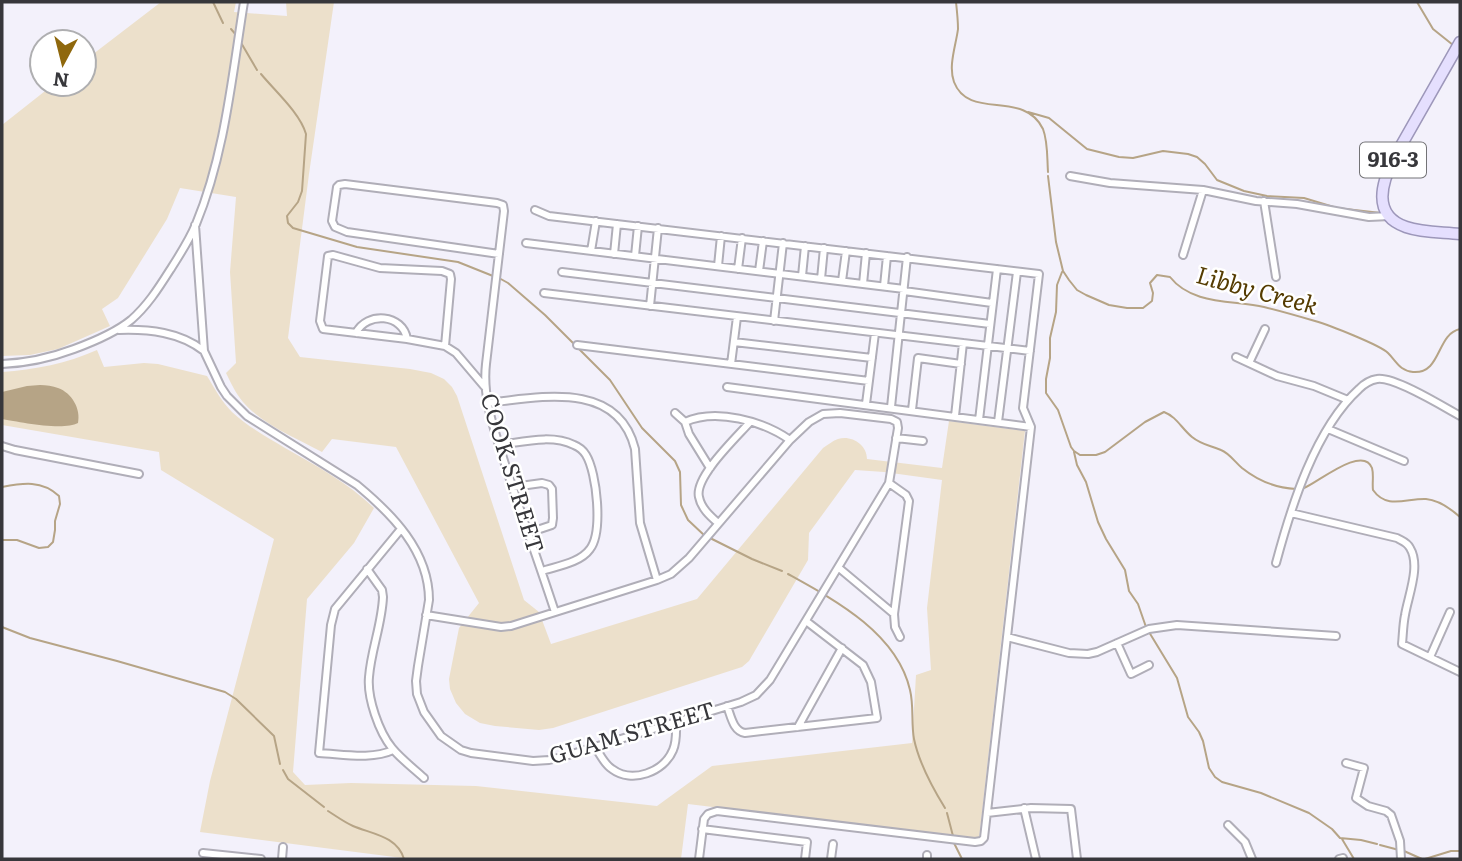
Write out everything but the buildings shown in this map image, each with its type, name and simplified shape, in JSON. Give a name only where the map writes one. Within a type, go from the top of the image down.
[{"type":"main road","name":"916-3","points":[[1390,216],[1382,198],[1385,176],[1460,42]]},
{"type":"main road","points":[[1390,216],[1403,226],[1413,229],[1460,234]]},
{"type":"street","points":[[2,364],[53,357],[87,344],[129,322],[149,302],[195,225],[218,154],[244,2]]},
{"type":"street","points":[[1070,176],[1110,183],[1203,190],[1369,218],[1390,216]]},
{"type":"street","name":"COOK STREET","points":[[499,254],[347,232],[335,227],[332,219],[336,190],[342,184],[503,205],[504,211],[484,386],[499,445],[555,612]]},
{"type":"street","points":[[1183,255],[1203,190]]},
{"type":"street","points":[[1264,201],[1276,277]]},
{"type":"street","points":[[535,210],[542,215],[1039,274],[1023,408],[1031,427],[984,838],[978,842],[722,811],[708,814],[704,819],[699,859]]},
{"type":"street","points":[[591,251],[596,221]]},
{"type":"street","points":[[614,254],[617,224]]},
{"type":"street","name":"GUAM STREET","points":[[195,225],[204,351],[227,396],[247,416],[357,485],[373,498],[414,548],[427,578],[429,600],[416,681],[417,694],[424,712],[441,737],[461,750],[519,760],[549,760],[727,706],[756,695],[764,688],[889,483],[897,422],[840,413],[823,414],[809,422],[790,440]]},
{"type":"street","points":[[635,256],[638,226]]},
{"type":"street","points":[[650,306],[658,229]]},
{"type":"street","points":[[718,266],[721,236]]},
{"type":"street","points":[[738,269],[742,238]]},
{"type":"street","points":[[759,271],[762,241]]},
{"type":"street","points":[[526,243],[884,286],[992,303]]},
{"type":"street","points":[[774,321],[783,243]]},
{"type":"street","points":[[802,276],[805,246]]},
{"type":"street","points":[[821,279],[824,248]]},
{"type":"street","points":[[842,281],[846,251]]},
{"type":"street","points":[[863,284],[866,253]]},
{"type":"street","points":[[445,346],[450,274],[380,268],[330,255],[326,259],[321,327],[326,330],[445,346],[461,358],[484,386]]},
{"type":"street","points":[[884,286],[887,256]]},
{"type":"street","points":[[891,407],[907,257]]},
{"type":"street","points":[[979,419],[997,269]]},
{"type":"street","points":[[562,272],[990,324]]},
{"type":"street","points":[[998,422],[1017,272]]},
{"type":"street","points":[[544,293],[1030,351]]},
{"type":"street","points":[[731,364],[737,317]]},
{"type":"street","points":[[356,333],[365,321],[377,318],[392,320],[402,326],[407,339]]},
{"type":"street","points":[[1249,363],[1265,328]]},
{"type":"street","points":[[117,330],[132,329],[169,334],[190,341],[204,351]]},
{"type":"street","points":[[866,404],[875,333]]},
{"type":"street","points":[[734,342],[872,358]]},
{"type":"street","points":[[955,416],[963,343]]},
{"type":"street","points":[[577,345],[869,381]]},
{"type":"street","points":[[1236,357],[1277,376],[1306,383],[1348,400]]},
{"type":"street","points":[[912,410],[918,358],[961,363]]},
{"type":"street","points":[[1276,563],[1291,513],[1310,465],[1334,417],[1369,381],[1381,378],[1401,385],[1460,416]]},
{"type":"street","points":[[727,387],[1031,427]]},
{"type":"street","points":[[488,403],[547,396],[572,397],[605,407],[623,421],[635,449],[640,523],[657,580]]},
{"type":"street","points":[[675,413],[685,422],[689,434],[710,468]]},
{"type":"street","points":[[426,615],[511,626],[671,574],[705,540],[790,440],[770,428],[750,422],[709,416],[685,422]]},
{"type":"street","points":[[718,523],[702,505],[698,488],[710,468],[750,422]]},
{"type":"street","points":[[1328,429],[1404,461]]},
{"type":"street","points":[[896,438],[923,441]]},
{"type":"street","points":[[499,445],[561,440],[585,453],[593,472],[597,514],[593,545],[584,556],[542,571]]},
{"type":"street","points":[[2,446],[139,474]]},
{"type":"street","points":[[513,487],[542,483],[550,485],[552,489],[552,525],[528,533]]},
{"type":"street","points":[[889,483],[906,495],[909,501],[894,614],[895,627],[900,637]]},
{"type":"street","points":[[1291,513],[1396,538],[1410,546],[1413,575],[1402,644],[1460,671]]},
{"type":"street","points":[[393,750],[372,755],[319,753],[333,616],[341,600],[401,529]]},
{"type":"street","points":[[839,568],[894,614]]},
{"type":"street","points":[[367,569],[382,590],[383,597],[369,676],[370,699],[381,729],[393,750],[424,778]]},
{"type":"street","points":[[1430,657],[1450,612]]},
{"type":"street","points":[[727,706],[734,726],[740,732],[877,718],[874,694],[863,665],[806,621]]},
{"type":"street","points":[[1007,637],[1078,654],[1097,652],[1149,629],[1177,625],[1336,636]]},
{"type":"street","points":[[1117,643],[1131,674],[1149,665]]},
{"type":"street","points":[[798,727],[842,648]]},
{"type":"street","points":[[595,747],[613,771],[628,775],[646,774],[664,763],[672,752],[676,722]]},
{"type":"street","points":[[1346,763],[1364,768],[1356,798],[1368,806],[1387,811],[1393,819],[1400,841],[1401,859]]},
{"type":"street","points":[[987,813],[1024,808],[1071,809],[1077,859]]},
{"type":"street","points":[[1024,808],[1036,859]]},
{"type":"street","points":[[1227,825],[1245,842],[1252,859]]},
{"type":"street","points":[[702,829],[807,842],[805,859]]},
{"type":"street","points":[[831,859],[833,844]]},
{"type":"street","points":[[282,847],[282,859]]},
{"type":"street","points":[[203,853],[261,859]]},
{"type":"shaded area","points":[[161,2],[236,2],[234,12],[287,16],[286,2],[334,2],[288,338],[300,357],[431,373],[444,379],[452,387],[524,600],[539,612],[551,644],[697,599],[823,448],[836,440],[848,438],[858,442],[862,445],[867,459],[942,468],[949,421],[1025,431],[979,839],[688,804],[681,859],[410,859],[200,832],[210,781],[274,539],[161,470],[159,452],[2,425],[2,372],[51,365],[97,350],[104,367],[158,364],[207,376],[225,404],[238,417],[343,483],[374,508],[354,543],[307,599],[293,772],[305,785],[351,783],[476,786],[657,806],[712,766],[912,743],[916,675],[931,670],[927,608],[942,480],[855,470],[809,533],[808,560],[749,661],[742,667],[553,728],[539,730],[480,723],[465,714],[456,703],[449,679],[459,628],[479,603],[396,447],[332,439],[322,452],[260,418],[238,396],[226,373],[236,363],[230,272],[236,197],[180,188],[167,219],[118,298],[102,309],[110,326],[58,349],[30,355],[2,356],[2,125],[36,98],[98,98],[98,50]]},
{"type":"shaded area","points":[[40,385],[56,387],[71,398],[77,407],[78,423],[52,426],[2,419],[2,392]]},
{"type":"waterway","points":[[213,2],[223,23]]},
{"type":"waterway","name":"Libby Creek","points":[[956,2],[958,29],[952,62],[954,82],[961,94],[972,100],[1023,110],[1034,117],[1045,134],[1048,172]]},
{"type":"waterway","points":[[1417,2],[1433,29],[1453,45]]},
{"type":"waterway","points":[[231,29],[237,36]]},
{"type":"waterway","points":[[240,41],[257,70]]},
{"type":"waterway","points":[[261,74],[293,110],[306,134],[302,191],[298,202],[287,216],[288,223],[293,228],[357,247],[458,262],[493,276]]},
{"type":"waterway","points":[[1028,112],[1049,118],[1087,149],[1133,158],[1163,151],[1188,154],[1205,164],[1217,180],[1244,191],[1267,196],[1304,198],[1337,208],[1381,213]]},
{"type":"waterway","name":"Libby Creek","points":[[1048,176],[1056,242],[1063,271],[1077,290],[1109,305],[1143,308],[1152,301],[1150,283],[1157,275],[1170,277],[1189,293],[1201,297],[1264,307],[1342,331],[1383,349],[1402,368],[1413,372],[1429,367],[1447,338],[1460,329]]},
{"type":"waterway","points":[[1062,272],[1057,285],[1046,393],[1058,410],[1074,451],[1080,455],[1105,452],[1145,422],[1164,412],[1196,440],[1224,451],[1254,476],[1267,483],[1296,489]]},
{"type":"waterway","points":[[499,278],[545,315],[610,380],[642,428],[675,461],[680,472],[681,505],[688,520],[705,536]]},
{"type":"waterway","points":[[1074,452],[1098,522],[1125,570],[1129,591],[1138,604],[1146,627]]},
{"type":"waterway","points":[[1304,488],[1339,467],[1359,460],[1367,462],[1372,468],[1373,490],[1385,500],[1431,500],[1444,505],[1460,517]]},
{"type":"waterway","points":[[2,487],[25,484],[46,487],[59,496],[60,504],[53,542],[48,547],[39,548],[17,540],[2,540]]},
{"type":"waterway","points":[[710,538],[782,571]]},
{"type":"waterway","points":[[788,574],[862,620],[892,651],[910,690],[913,733],[919,757],[945,808]]},
{"type":"waterway","points":[[2,627],[30,638],[225,692],[236,699],[274,736],[280,764]]},
{"type":"waterway","points":[[1149,632],[1177,678],[1188,717],[1199,732],[1209,768],[1215,777],[1222,782],[1261,793],[1309,813],[1340,838],[1377,844]]},
{"type":"waterway","points":[[283,770],[288,779],[324,807]]},
{"type":"waterway","points":[[328,811],[350,824],[390,841],[401,851],[404,859]]},
{"type":"waterway","points":[[947,813],[953,836]]},
{"type":"waterway","points":[[1342,839],[1354,859]]},
{"type":"waterway","points":[[954,843],[962,859]]},
{"type":"waterway","points":[[1380,845],[1399,850]]},
{"type":"waterway","points":[[1404,851],[1422,859]]},
{"type":"waterway","points":[[1425,859],[1460,851]]}]
